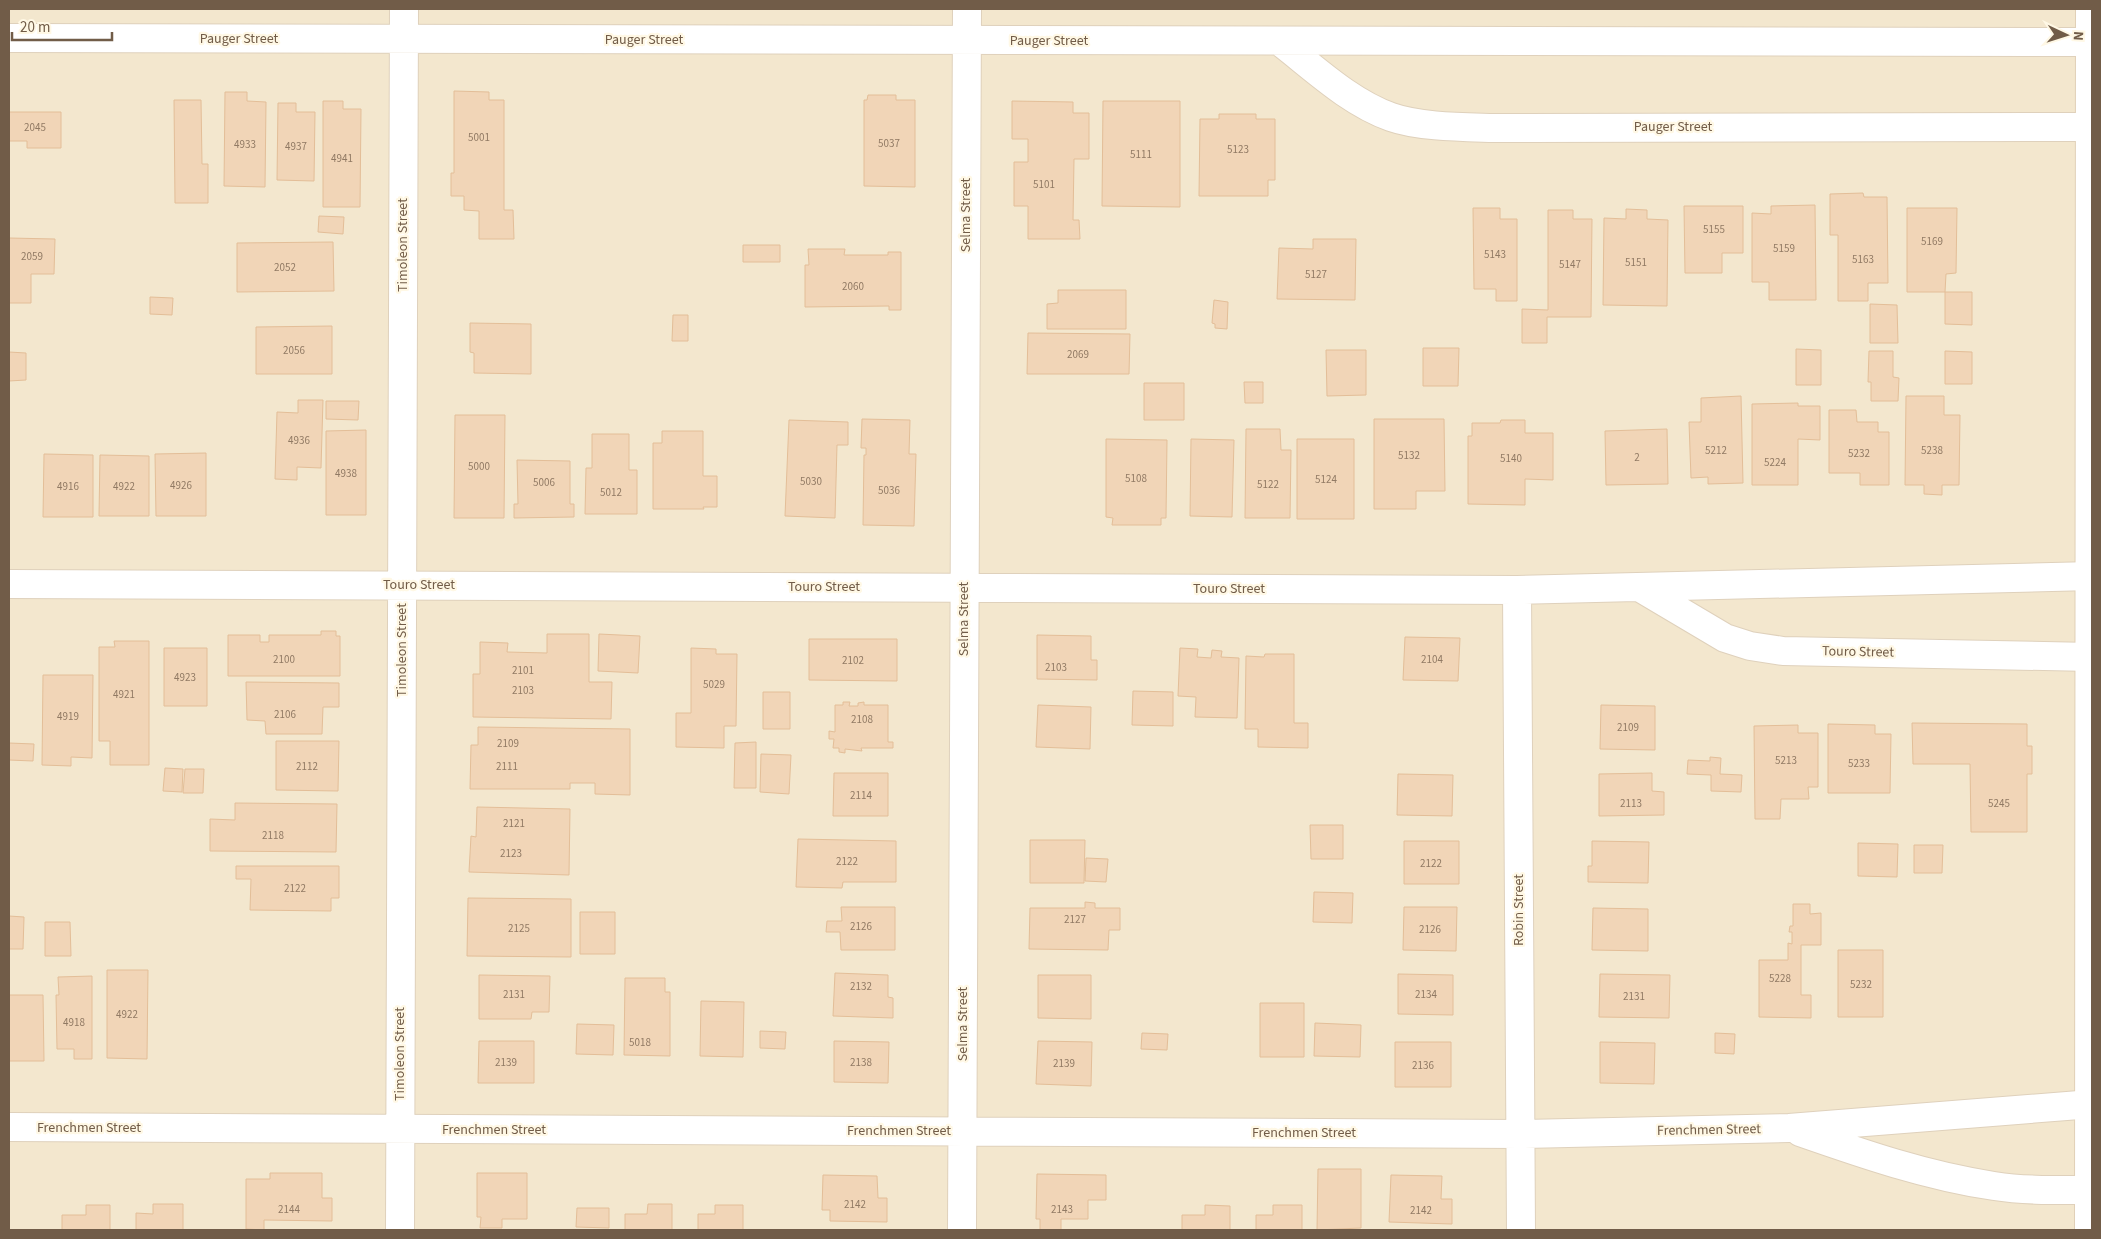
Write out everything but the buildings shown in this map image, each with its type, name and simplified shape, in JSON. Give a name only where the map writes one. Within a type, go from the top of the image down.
[{"type":"street","name":"Timoleon Street","points":[[400,1230],[404,9]]},
{"type":"street","name":"Selma Street","points":[[962,1230],[967,9]]},
{"type":"street","points":[[2089,1230],[2090,9]]},
{"type":"street","name":"Pauger Street","points":[[9,38],[2091,42]]},
{"type":"street","name":"Pauger Street","points":[[1279,41],[1356,100],[1392,117],[1437,125],[1494,128],[2091,127]]},
{"type":"street","name":"Touro Street","points":[[9,584],[1517,590],[2090,576]]},
{"type":"street","name":"Touro Street","points":[[1639,587],[1725,638],[1750,646],[1783,651],[2090,657]]},
{"type":"street","name":"Robin Street","points":[[1517,590],[1521,1230]]},
{"type":"street","name":"Frenchmen Street","points":[[9,1127],[1521,1134],[1789,1128],[2090,1104]]},
{"type":"street","name":"Frenchmen Street","points":[[1789,1128],[1925,1173],[1995,1186],[2040,1190],[2090,1190]]},
{"type":"shaded area","points":[[9,9],[2092,9],[2092,1230],[9,1230]]}]
